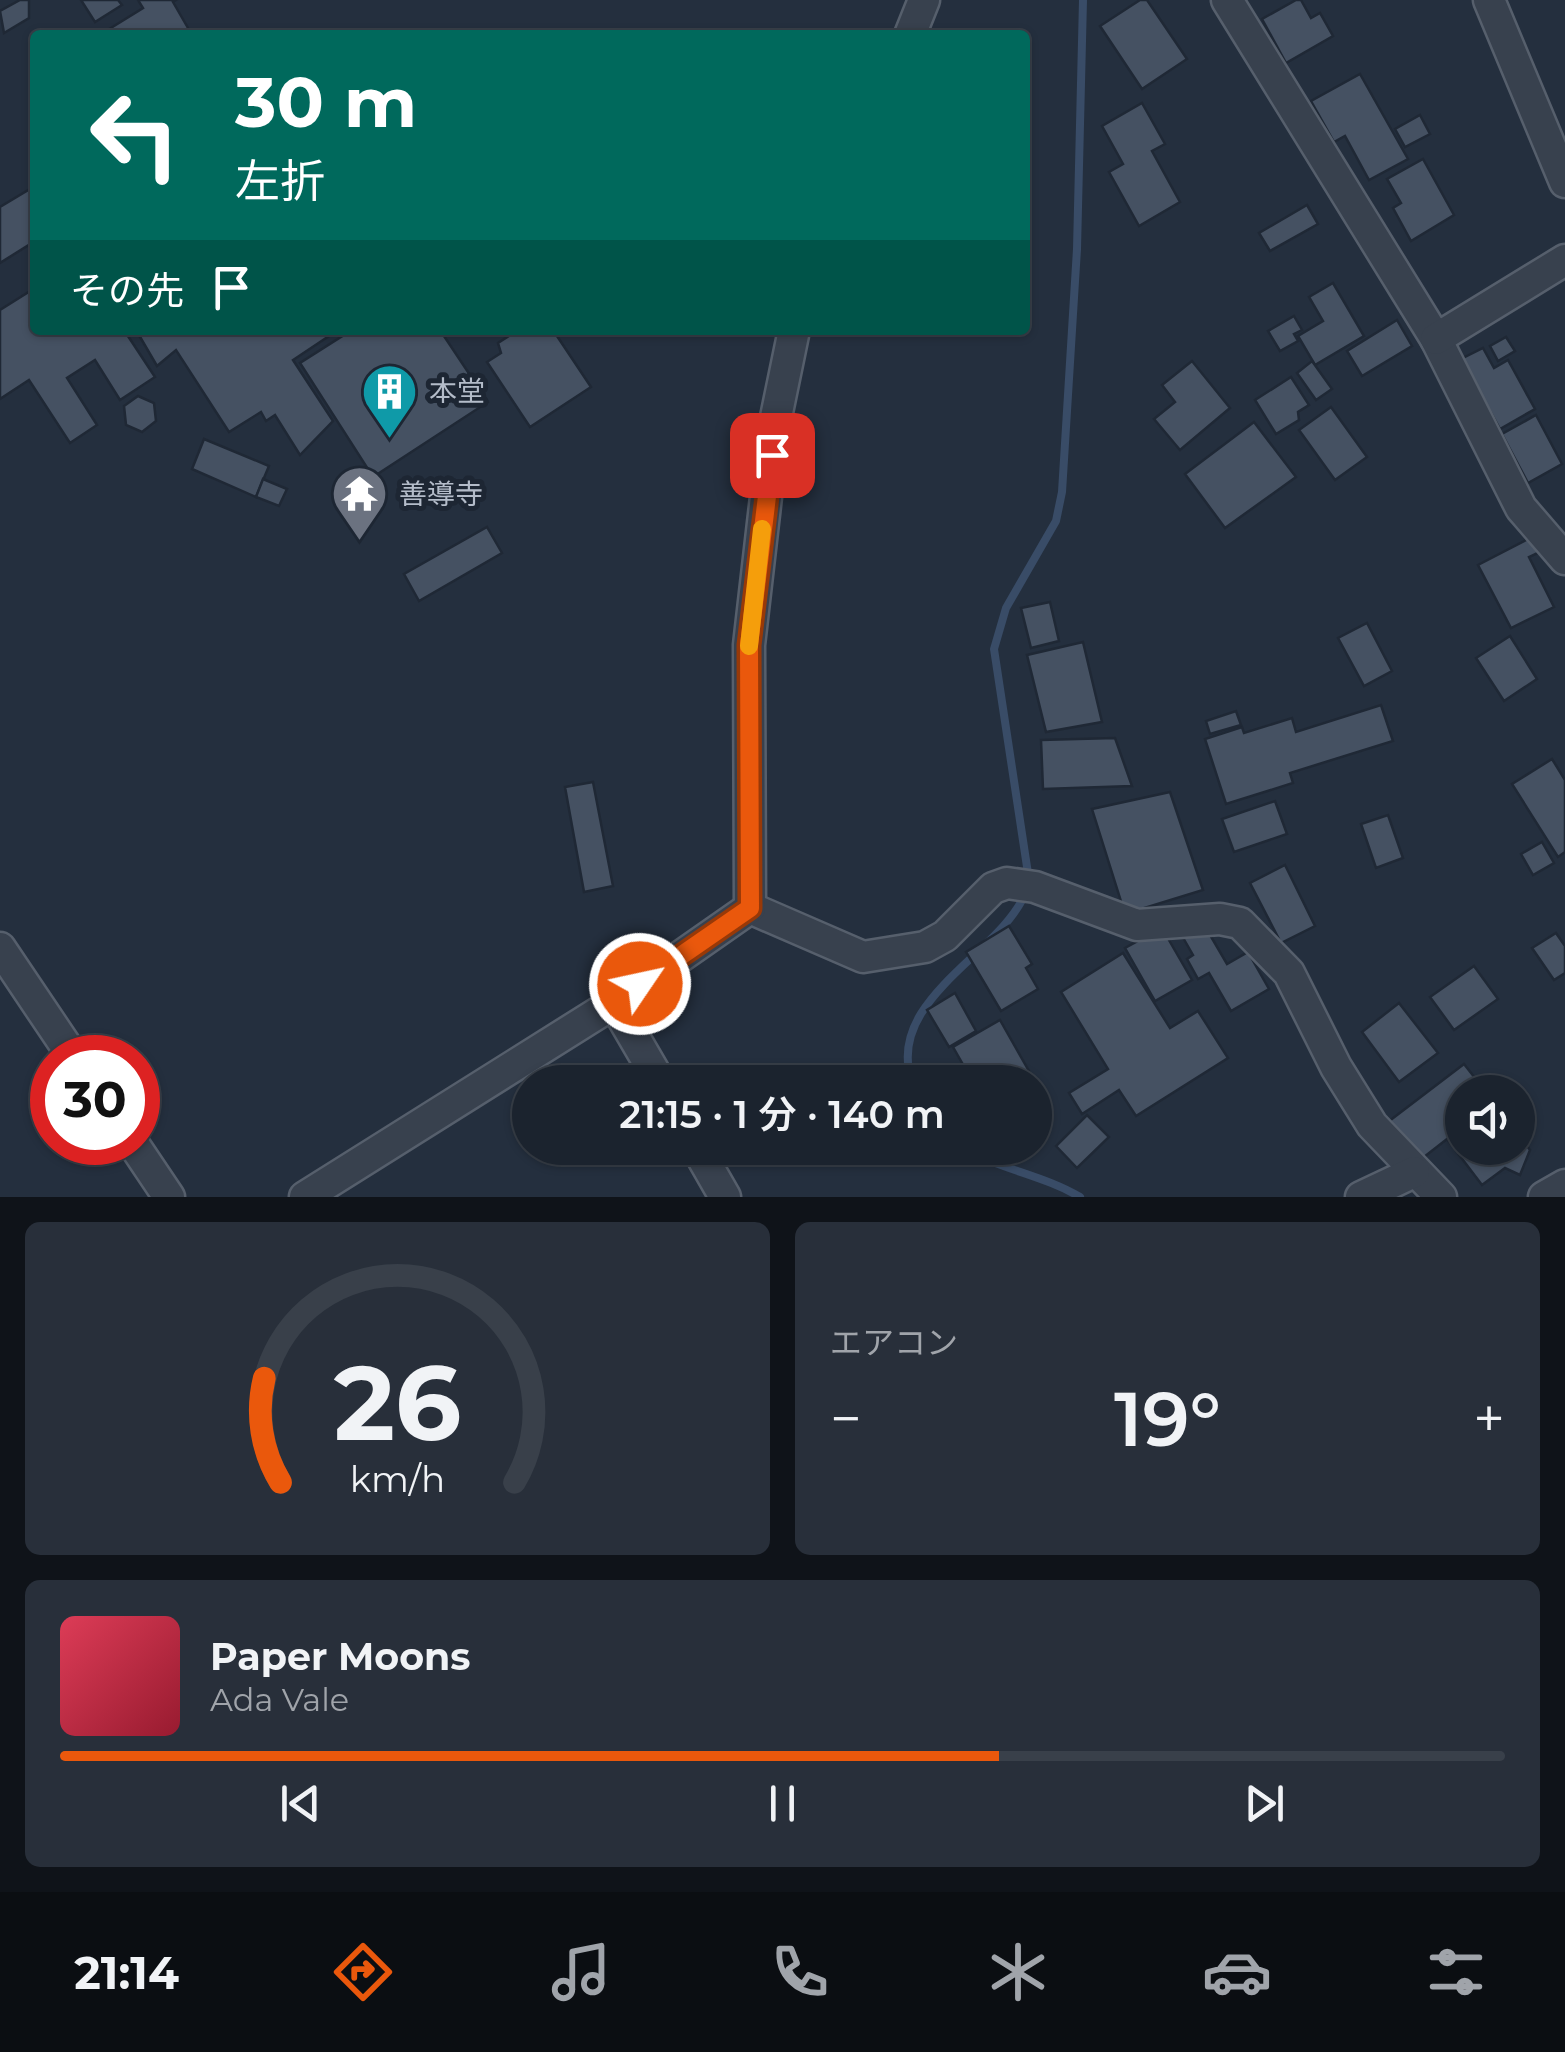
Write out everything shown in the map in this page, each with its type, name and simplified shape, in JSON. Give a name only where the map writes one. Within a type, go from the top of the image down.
[{"type":"street","points":[[912,30],[924,0]]},
{"type":"street","points":[[1227,0],[1436,340],[1521,508],[1565,559]]},
{"type":"street","points":[[1489,0],[1565,182]]},
{"type":"street","points":[[1436,340],[1565,260]]},
{"type":"street","points":[[750,908],[750,628],[774,427],[793,335]]},
{"type":"street","points":[[750,908],[862,957],[925,947],[945,936],[993,888],[1007,882],[1035,887],[1138,924],[1220,920],[1240,924],[1289,972],[1363,1111],[1414,1172],[1441,1197]]},
{"type":"street","points":[[304,1197],[614,1003],[750,908]]},
{"type":"street","points":[[0,948],[59,1035]]},
{"type":"street","points":[[614,1003],[650,1065]]},
{"type":"street","points":[[147,1165],[169,1197]]},
{"type":"street","points":[[707,1165],[725,1197]]},
{"type":"street","points":[[1362,1197],[1414,1172]]},
{"type":"street","points":[[1544,1197],[1565,1184]]},
{"type":"building","points":[[20,0],[29,0],[29,18],[4,33],[0,11]]},
{"type":"building","points":[[81,0],[118,0],[122,5],[95,22]]},
{"type":"building","points":[[138,0],[176,0],[173,2],[189,30],[108,30],[143,8]]},
{"type":"building","points":[[1140,0],[1147,0],[1187,59],[1142,89],[1100,26]]},
{"type":"building","points":[[1301,0],[1311,18],[1320,13],[1333,36],[1286,63],[1262,19]]},
{"type":"building","points":[[1360,74],[1408,159],[1369,180],[1345,136],[1334,142],[1311,101]]},
{"type":"building","points":[[1142,103],[1165,144],[1152,151],[1180,202],[1139,226],[1109,172],[1123,164],[1102,126]]},
{"type":"building","points":[[1420,115],[1430,134],[1405,147],[1395,129]]},
{"type":"building","points":[[1423,159],[1454,215],[1411,241],[1393,208],[1401,203],[1387,179]]},
{"type":"building","points":[[30,189],[30,244],[0,263],[0,207]]},
{"type":"building","points":[[1307,205],[1318,224],[1270,251],[1259,233]]},
{"type":"building","points":[[1333,283],[1364,336],[1315,365],[1298,336],[1323,321],[1309,297]]},
{"type":"building","points":[[30,291],[30,335],[127,335],[155,377],[120,400],[95,360],[67,378],[97,425],[70,443],[29,380],[0,399],[0,310]]},
{"type":"building","points":[[1294,316],[1302,330],[1294,334],[1298,341],[1280,351],[1268,331]]},
{"type":"building","points":[[1397,320],[1412,346],[1362,376],[1347,351]]},
{"type":"building","points":[[139,335],[330,335],[293,360],[333,421],[300,455],[275,415],[266,421],[261,412],[229,432],[176,350],[157,366]]},
{"type":"building","name":"本堂","points":[[344,335],[443,335],[488,402],[373,477],[300,363]]},
{"type":"building","points":[[510,335],[556,335],[591,387],[530,427],[487,362],[501,353],[498,343]]},
{"type":"building","points":[[1506,337],[1515,351],[1498,361],[1490,346]]},
{"type":"building","points":[[1483,348],[1494,368],[1508,360],[1535,409],[1500,429],[1479,391],[1471,396],[1453,363]]},
{"type":"building","points":[[1192,361],[1230,408],[1180,450],[1154,419],[1175,402],[1162,385]]},
{"type":"building","points":[[1312,361],[1332,389],[1316,400],[1297,373]]},
{"type":"building","points":[[1291,377],[1309,405],[1298,412],[1299,420],[1276,434],[1255,400]]},
{"type":"building","points":[[138,396],[154,403],[156,421],[142,432],[126,425],[124,406]]},
{"type":"building","points":[[1331,407],[1367,457],[1335,480],[1299,430]]},
{"type":"building","points":[[1536,415],[1562,464],[1528,483],[1502,434]]},
{"type":"building","points":[[1254,422],[1296,477],[1225,528],[1185,474]]},
{"type":"building","points":[[204,439],[269,466],[256,497],[192,469]]},
{"type":"building","points":[[263,479],[287,489],[279,506],[256,497]]},
{"type":"building","points":[[487,527],[502,553],[419,601],[404,574]]},
{"type":"building","points":[[1534,536],[1542,551],[1529,557],[1554,607],[1511,628],[1478,565]]},
{"type":"building","points":[[1050,602],[1059,641],[1031,648],[1021,608]]},
{"type":"building","points":[[1367,623],[1392,671],[1364,686],[1338,638]]},
{"type":"building","points":[[1510,636],[1537,679],[1504,701],[1476,658]]},
{"type":"building","points":[[1083,642],[1102,722],[1046,732],[1027,655]]},
{"type":"building","points":[[1381,705],[1393,741],[1290,773],[1293,783],[1226,804],[1205,739],[1242,727],[1244,733],[1292,718],[1296,732]]},
{"type":"building","points":[[1236,711],[1241,725],[1210,734],[1206,721]]},
{"type":"building","points":[[1115,738],[1132,786],[1043,789],[1041,740]]},
{"type":"building","points":[[1552,759],[1565,780],[1565,852],[1558,857],[1512,784]]},
{"type":"building","points":[[593,782],[613,886],[584,892],[565,787]]},
{"type":"building","points":[[1170,792],[1203,890],[1125,914],[1092,809]]},
{"type":"building","points":[[1275,801],[1287,834],[1234,852],[1222,819]]},
{"type":"building","points":[[1388,815],[1403,858],[1376,868],[1361,824]]},
{"type":"building","points":[[1542,842],[1554,863],[1533,875],[1521,854]]},
{"type":"building","points":[[1285,865],[1315,926],[1281,943],[1250,883]]},
{"type":"building","points":[[1009,926],[1032,964],[1026,968],[1038,989],[1001,1011],[966,952]]},
{"type":"building","points":[[1162,928],[1192,980],[1155,1001],[1125,948]]},
{"type":"building","points":[[1206,928],[1227,964],[1248,952],[1269,989],[1231,1011],[1209,973],[1198,979],[1187,959],[1193,955],[1178,929]]},
{"type":"building","points":[[1556,933],[1565,946],[1565,973],[1554,980],[1532,948]]},
{"type":"building","points":[[1123,953],[1170,1028],[1198,1011],[1228,1058],[1136,1116],[1119,1090],[1082,1114],[1069,1093],[1108,1069],[1061,992]]},
{"type":"building","points":[[1474,966],[1498,999],[1454,1030],[1430,997]]},
{"type":"building","points":[[955,993],[976,1031],[949,1047],[927,1010]]},
{"type":"building","points":[[1399,1003],[1438,1053],[1399,1082],[1362,1032]]},
{"type":"building","points":[[1000,1020],[1026,1065],[963,1065],[953,1047]]},
{"type":"building","points":[[1464,1064],[1473,1075],[1450,1075]]},
{"type":"building","points":[[1445,1078],[1445,1141],[1415,1164],[1384,1125]]},
{"type":"building","points":[[1087,1115],[1109,1137],[1077,1168],[1056,1146]]},
{"type":"building","points":[[1467,1165],[1524,1165],[1520,1175],[1505,1168],[1482,1185]]},
{"type":"waterway","points":[[1029,880],[994,649],[1006,608],[1056,521],[1062,492],[1077,249],[1083,0]]},
{"type":"waterway","points":[[910,1065],[908,1053],[914,1027],[929,1003],[1012,916],[1025,894]]},
{"type":"waterway","points":[[1001,1165],[1080,1197]]},
{"type":"slow traffic","points":[[749,646],[762,529]]},
{"type":"place","name":"本堂","points":[[390,440]]},
{"type":"place","name":"善導寺","points":[[360,543]]},
{"type":"route","points":[[640,984],[750,908],[749,645],[756,558],[772,455]]}]
